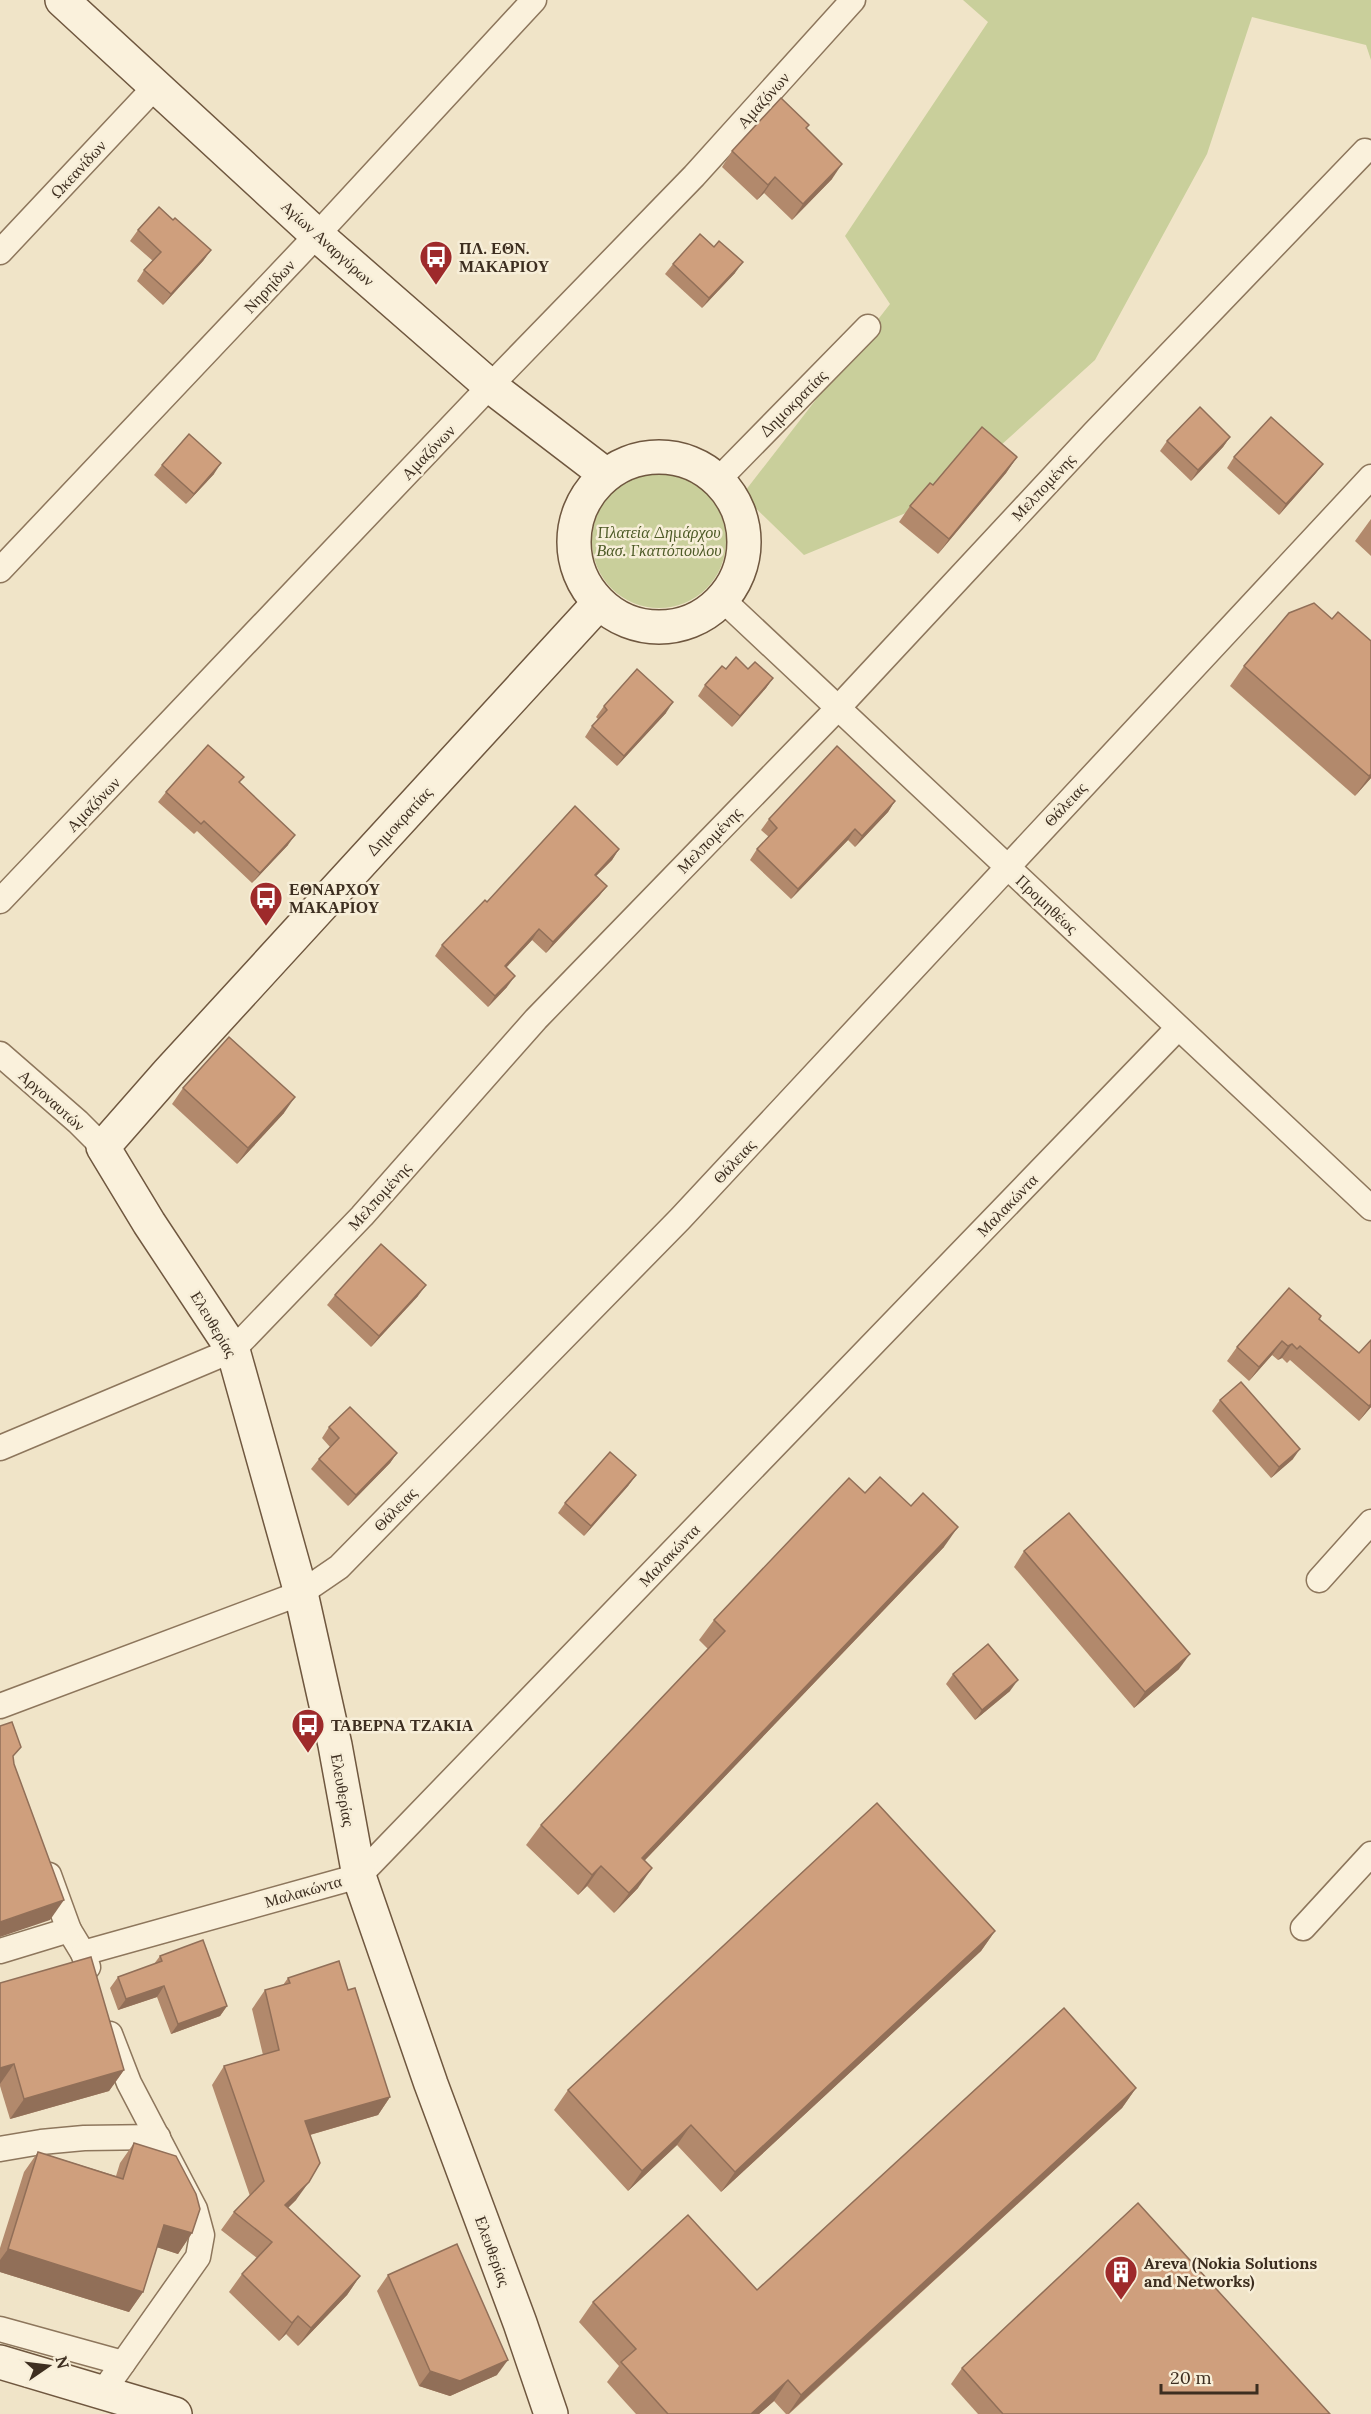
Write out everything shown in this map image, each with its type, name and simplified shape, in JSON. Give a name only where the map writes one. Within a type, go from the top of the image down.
[{"type":"street","name":"Αγίων Αναργύρων","points":[[62,0],[155,87],[490,386],[605,474]]},
{"type":"street","name":"Νηρηίδων","points":[[0,570],[318,234],[534,0]]},
{"type":"street","name":"Αμαζόνων","points":[[0,902],[490,386],[694,176],[853,0]]},
{"type":"street","name":"Ωκεανίδων","points":[[0,252],[155,87]]},
{"type":"street","name":"Μελπομένης","points":[[0,1448],[233,1350],[362,1216],[536,1019],[838,708],[1094,433],[1365,151]]},
{"type":"street","name":"Δημοκρατίας","points":[[718,480],[868,327]]},
{"type":"street","points":[[661,456],[689,461],[718,480],[731,494],[743,520],[745,549],[738,577],[723,600],[700,618],[673,627],[645,627],[618,618],[599,603],[580,577],[573,549],[575,521],[586,495],[605,474],[635,460],[661,456]]},
{"type":"street","name":"Θάλειας","points":[[0,1706],[301,1593],[339,1567],[680,1218],[1371,477]]},
{"type":"street","name":"Προμηθέως","points":[[723,600],[1371,1208]]},
{"type":"street","name":"Δημοκρατίας","points":[[103,1147],[168,1073],[599,603]]},
{"type":"street","name":"Μαλακώντα","points":[[83,1953],[359,1876],[1178,1028]]},
{"type":"street","name":"Αργοναυτών","points":[[0,1054],[78,1122],[103,1147]]},
{"type":"street","name":"Ελευθερίας","points":[[103,1147],[149,1223],[233,1350],[301,1593],[335,1744],[359,1876],[431,2084],[520,2323],[550,2414]]},
{"type":"street","points":[[1319,1580],[1371,1522]]},
{"type":"street","points":[[41,1854],[69,1930],[83,1953],[129,2084],[195,2209],[202,2235],[198,2257],[102,2393]]},
{"type":"street","points":[[1303,1928],[1371,1854]]},
{"type":"street","points":[[0,1951],[69,1930]]},
{"type":"street","points":[[0,2149],[84,2138],[158,2137]]},
{"type":"street","points":[[0,2329],[123,2362]]},
{"type":"street","points":[[0,2362],[175,2414]]},
{"type":"green space","points":[[963,0],[1371,0],[1371,60],[1366,45],[1252,17],[1207,154],[1095,360],[958,484],[918,508],[804,555],[742,495],[890,304],[845,236],[988,22]]},
{"type":"green space","name":"Πλατεία Δημάρχου Βασ. Γκαττόπουλου","points":[[659,474],[685,479],[706,494],[721,515],[726,541],[721,567],[706,588],[685,603],[659,608],[633,603],[612,588],[597,567],[592,541],[597,515],[612,494],[633,479]]},
{"type":"building","points":[[781,98],[809,125],[806,128],[842,164],[803,204],[775,177],[768,185],[732,151]]},
{"type":"building","points":[[159,207],[211,250],[171,294],[144,270],[161,252],[138,230]]},
{"type":"building","points":[[700,234],[714,247],[719,241],[743,262],[709,298],[673,264]]},
{"type":"building","points":[[1200,407],[1230,437],[1198,470],[1167,441]]},
{"type":"building","points":[[1271,417],[1323,464],[1286,504],[1234,457]]},
{"type":"building","points":[[982,427],[1017,457],[949,539],[910,506],[930,483],[933,485]]},
{"type":"building","points":[[189,434],[221,463],[194,494],[162,465]]},
{"type":"building","points":[[1314,603],[1332,619],[1338,612],[1371,641],[1371,774],[1369,776],[1244,666],[1289,613]]},
{"type":"building","points":[[736,657],[748,669],[755,662],[773,678],[740,716],[705,685],[722,666],[726,669]]},
{"type":"building","points":[[637,669],[673,702],[624,756],[592,726],[607,710],[604,706]]},
{"type":"building","points":[[208,745],[244,777],[239,782],[295,835],[260,873],[204,821],[201,824],[166,792]]},
{"type":"building","points":[[837,746],[895,801],[862,836],[855,829],[798,889],[757,849],[777,828],[769,819]]},
{"type":"building","points":[[575,806],[619,849],[595,875],[607,886],[553,942],[539,929],[505,966],[515,976],[495,996],[442,945],[485,900],[487,902]]},
{"type":"building","points":[[229,1037],[295,1097],[248,1148],[183,1088]]},
{"type":"building","points":[[381,1244],[426,1285],[379,1336],[335,1295]]},
{"type":"building","points":[[1289,1288],[1321,1316],[1319,1319],[1359,1353],[1371,1340],[1371,1404],[1369,1406],[1300,1346],[1297,1349],[1292,1344],[1288,1346],[1282,1341],[1259,1367],[1237,1347]]},
{"type":"building","points":[[1241,1382],[1300,1449],[1279,1467],[1220,1400]]},
{"type":"building","points":[[350,1407],[397,1453],[356,1495],[319,1459],[339,1438],[329,1427]]},
{"type":"building","points":[[610,1452],[636,1475],[591,1526],[565,1503]]},
{"type":"building","points":[[880,1477],[911,1506],[923,1493],[958,1527],[642,1858],[652,1868],[629,1893],[601,1866],[592,1875],[541,1825],[725,1631],[714,1620],[849,1478],[865,1493]]},
{"type":"building","points":[[1069,1513],[1190,1654],[1145,1692],[1024,1551]]},
{"type":"building","points":[[988,1644],[1018,1680],[982,1710],[953,1674]]},
{"type":"building","points":[[12,1722],[21,1747],[13,1756],[14,1764],[64,1900],[0,1922],[0,1726]]},
{"type":"building","points":[[877,1803],[995,1931],[735,2172],[691,2125],[642,2171],[568,2090]]},
{"type":"building","points":[[203,1940],[227,2006],[178,2024],[164,1986],[126,1999],[118,1977],[162,1961],[160,1956]]},
{"type":"building","points":[[91,1957],[124,2070],[24,2099],[14,2064],[0,2068],[0,1983]]},
{"type":"building","points":[[339,1961],[348,1990],[355,1988],[390,2097],[305,2121],[320,2163],[309,2182],[285,2205],[360,2276],[311,2328],[298,2316],[292,2323],[242,2274],[272,2242],[234,2212],[264,2181],[224,2066],[279,2050],[265,1990],[290,1983],[288,1978]]},
{"type":"building","points":[[1064,2008],[1136,2088],[801,2395],[788,2380],[751,2414],[668,2414],[621,2362],[636,2349],[593,2302],[688,2215],[757,2290]]},
{"type":"building","points":[[134,2143],[176,2156],[196,2194],[200,2209],[192,2233],[164,2225],[143,2292],[8,2249],[38,2152],[123,2179]]},
{"type":"building","name":"Areva (Nokia Solutions and Networks)","points":[[1138,2203],[1330,2414],[1003,2414],[962,2368]]},
{"type":"building","points":[[457,2244],[508,2360],[460,2381],[430,2371],[388,2275]]},
{"type":"place","name":"ΠΛ. ΕΘΝ. ΜΑΚΑΡΙΟΥ","points":[[436,286]]},
{"type":"place","name":"ΕΘΝΑΡΧΟΥ ΜΑΚΑΡΙΟΥ","points":[[266,927]]},
{"type":"place","name":"ΤΑΒΕΡΝΑ ΤΖΑΚΙΑ","points":[[308,1754]]},
{"type":"place","name":"Areva (Nokia Solutions and Networks)","points":[[1121,2301]]}]
